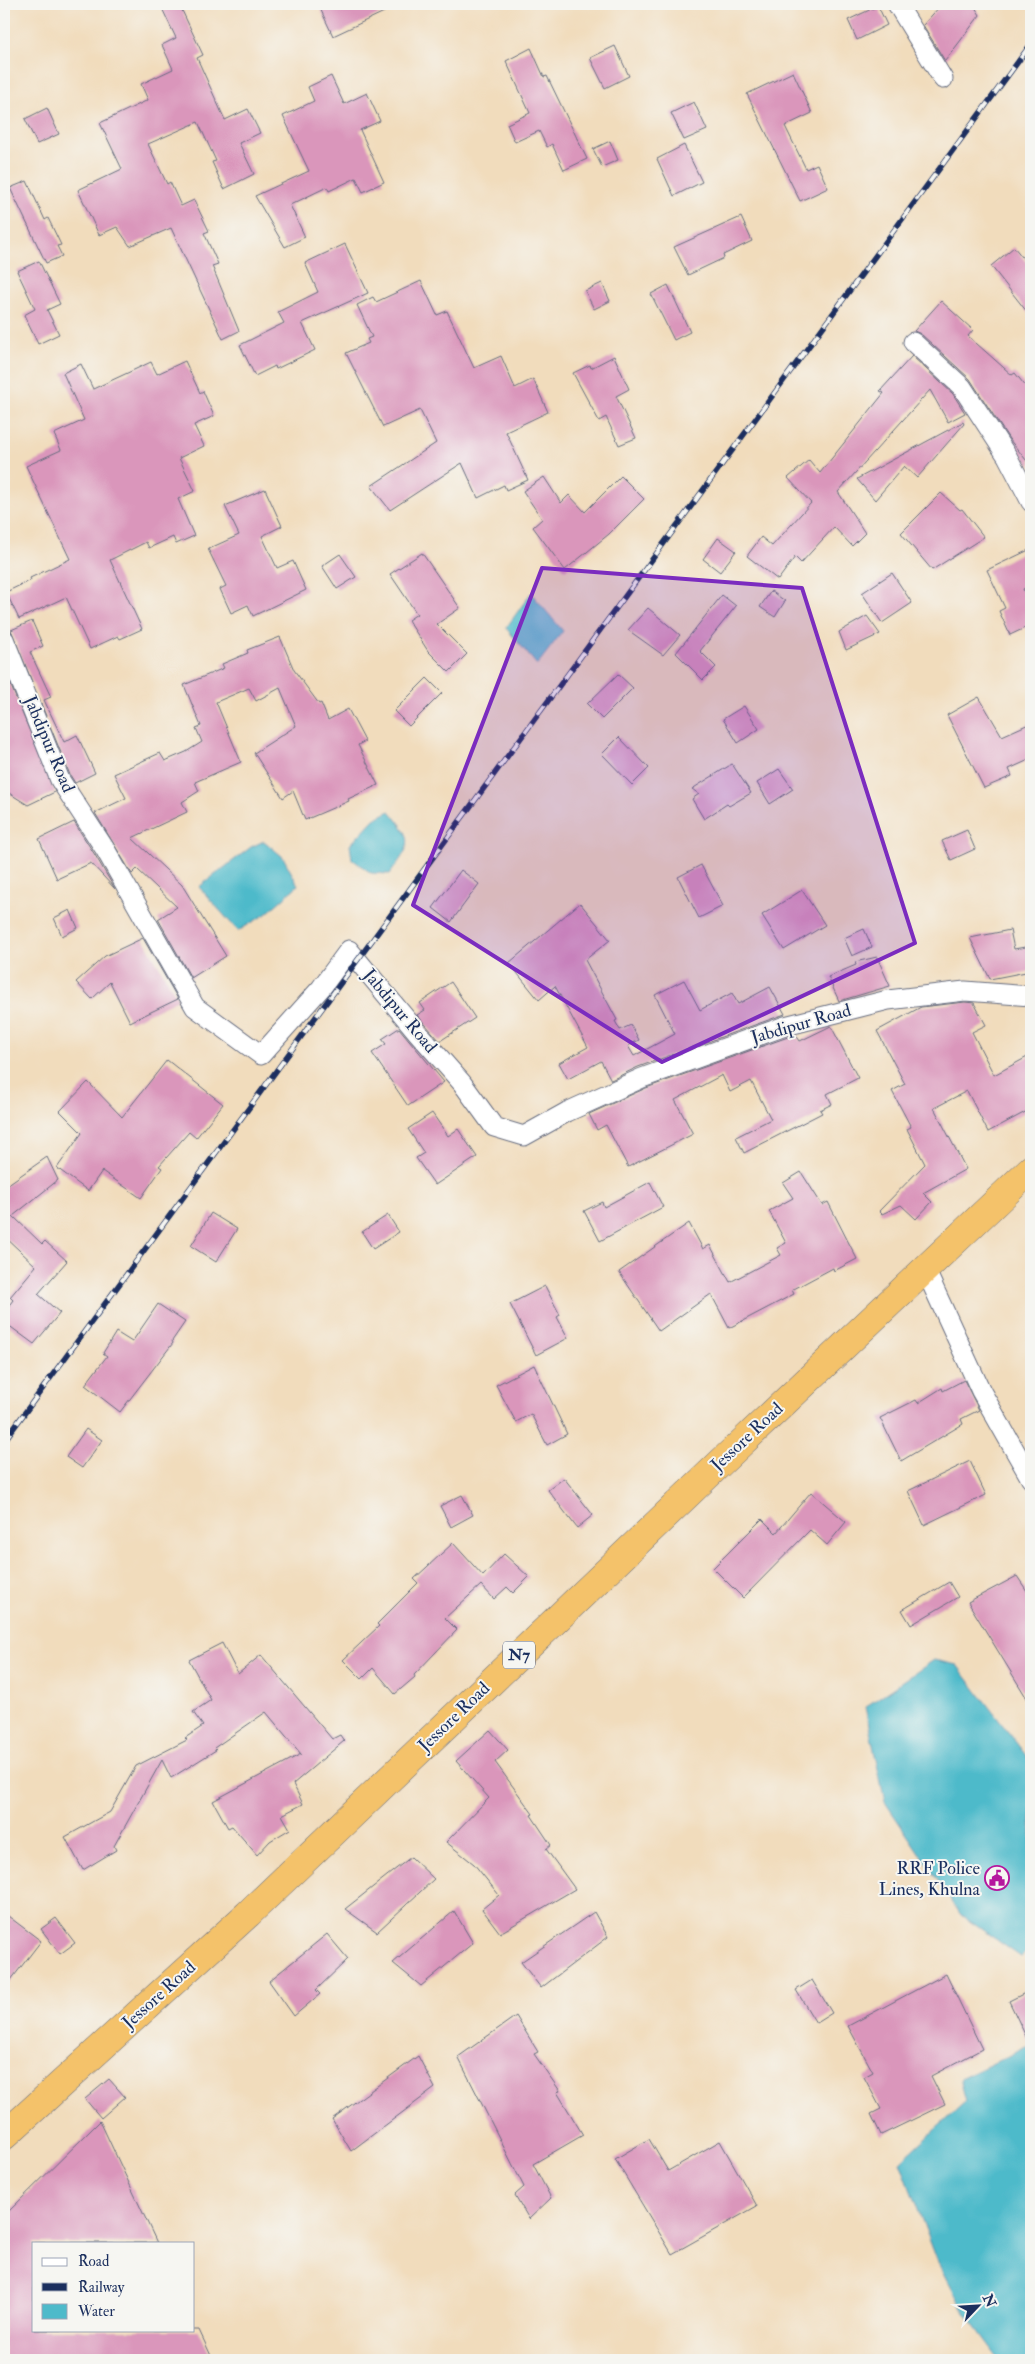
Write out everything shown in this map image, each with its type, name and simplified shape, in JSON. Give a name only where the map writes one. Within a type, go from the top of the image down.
[{"type":"highway","name":"Jessore Road","points":[[4,2136],[248,1914],[1031,1169]]},
{"type":"street","points":[[898,4],[943,79]]},
{"type":"street","points":[[913,342],[962,387],[1008,456],[1031,502]]},
{"type":"street","name":"Jabdipur Road","points":[[4,639],[60,780],[105,849],[196,1007],[262,1055],[321,988],[349,950],[462,1083],[494,1127],[524,1136],[567,1112],[642,1078],[785,1026],[898,999],[966,991],[1031,996]]},
{"type":"street","points":[[925,1270],[981,1391],[1031,1479]]},
{"type":"highlighted area","points":[[542,568],[802,588],[915,943],[662,1062],[413,905]]},
{"type":"water","points":[[531,593],[563,631],[537,665],[506,628]]},
{"type":"water","points":[[390,811],[404,829],[408,842],[403,855],[390,874],[371,873],[352,859],[350,845],[374,819]]},
{"type":"water","points":[[264,841],[283,857],[298,885],[266,914],[238,931],[199,887],[251,847]]},
{"type":"water","points":[[934,1660],[957,1665],[1031,1762],[1031,1949],[1021,1957],[961,1915],[885,1802],[865,1707]]},
{"type":"water","points":[[1031,2045],[1031,2360],[1000,2360],[963,2310],[937,2260],[900,2162],[966,2101],[960,2079]]},
{"type":"building","points":[[160,4],[179,4],[203,55],[197,58],[225,120],[248,109],[260,133],[239,143],[254,174],[224,189],[212,162],[216,161],[198,122],[148,144],[167,184],[170,182],[181,206],[194,200],[209,231],[204,233],[218,264],[212,266],[239,331],[223,339],[171,228],[130,246],[117,227],[99,235],[78,190],[122,169],[100,123],[148,100],[141,84],[173,69],[162,45],[176,38]]},
{"type":"building","points":[[318,4],[401,4],[333,36]]},
{"type":"building","points":[[942,4],[973,4],[980,15],[945,61],[923,25]]},
{"type":"building","points":[[878,6],[887,25],[857,40],[848,20]]},
{"type":"building","points":[[615,46],[629,76],[605,88],[590,58]]},
{"type":"building","points":[[531,48],[544,77],[547,76],[587,159],[564,170],[552,144],[547,147],[539,131],[515,142],[507,124],[530,113],[506,61]]},
{"type":"building","points":[[793,72],[812,113],[785,126],[806,169],[817,164],[828,188],[800,201],[747,94]]},
{"type":"building","points":[[331,76],[344,104],[367,93],[380,121],[360,130],[384,182],[363,192],[356,178],[329,191],[327,187],[290,205],[305,237],[285,247],[255,196],[309,171],[283,116],[314,101],[308,87]]},
{"type":"building","points":[[694,102],[707,130],[684,140],[671,113]]},
{"type":"building","points":[[47,108],[59,134],[37,144],[25,119]]},
{"type":"building","points":[[610,141],[618,160],[602,167],[593,149]]},
{"type":"building","points":[[684,145],[702,182],[674,196],[657,159]]},
{"type":"building","points":[[27,181],[45,220],[48,218],[61,245],[57,246],[62,256],[46,263],[10,188]]},
{"type":"building","points":[[741,217],[752,241],[723,255],[724,258],[688,275],[674,247]]},
{"type":"building","points":[[345,244],[368,293],[302,323],[315,350],[276,369],[275,366],[255,376],[240,345],[284,323],[278,312],[318,292],[305,263]]},
{"type":"building","points":[[1014,247],[1031,268],[1031,317],[991,266]]},
{"type":"building","points":[[39,261],[60,304],[47,310],[59,334],[38,344],[24,315],[35,309],[17,271]]},
{"type":"building","points":[[421,281],[437,315],[447,311],[474,368],[501,356],[515,388],[533,379],[548,412],[506,432],[528,480],[506,490],[504,485],[478,498],[462,463],[390,510],[371,486],[436,443],[420,410],[383,427],[346,353],[369,343],[367,339],[372,337],[357,305],[373,297],[376,302]]},
{"type":"building","points":[[602,283],[610,301],[594,309],[585,291]]},
{"type":"building","points":[[668,285],[690,332],[674,340],[651,294]]},
{"type":"building","points":[[941,301],[973,330],[968,336],[1012,375],[1015,373],[1031,393],[1031,466],[1009,439],[970,379],[921,334],[914,331]]},
{"type":"building","points":[[614,356],[629,389],[616,396],[636,438],[619,445],[606,417],[599,421],[573,373],[590,365],[591,368]]},
{"type":"building","points":[[912,356],[953,394],[965,413],[948,422],[930,390],[838,492],[865,533],[852,546],[834,527],[801,563],[795,557],[778,580],[747,556],[761,537],[772,546],[811,503],[788,478],[809,460],[820,473],[884,393],[880,391]]},
{"type":"building","points":[[185,361],[200,393],[203,391],[214,416],[194,425],[204,446],[179,458],[195,491],[178,499],[194,536],[176,544],[173,537],[149,548],[146,542],[110,560],[142,629],[120,639],[118,636],[90,649],[66,597],[19,619],[6,592],[70,559],[26,466],[61,450],[54,434],[84,420],[63,373],[81,364],[93,389],[151,362],[157,374]]},
{"type":"building","points":[[963,422],[964,424],[917,478],[904,466],[875,500],[857,479]]},
{"type":"building","points":[[621,476],[644,499],[609,534],[565,570],[533,527],[542,519],[523,491],[544,477],[561,503],[569,495],[585,512]]},
{"type":"building","points":[[265,489],[282,526],[262,536],[277,568],[293,561],[306,590],[253,616],[248,605],[231,613],[220,589],[226,586],[208,549],[239,535],[225,506]]},
{"type":"building","points":[[941,493],[960,510],[962,509],[984,537],[932,570],[901,533]]},
{"type":"building","points":[[718,538],[736,551],[720,572],[703,559]]},
{"type":"building","points":[[1031,549],[1031,586],[1023,589],[1031,608],[1031,625],[1010,635],[999,611],[1005,608],[987,570]]},
{"type":"building","points":[[422,553],[460,608],[437,624],[467,654],[449,672],[428,651],[408,620],[417,614],[390,574]]},
{"type":"building","points":[[340,554],[356,577],[337,589],[322,566]]},
{"type":"building","points":[[892,573],[912,603],[882,623],[862,593]]},
{"type":"building","points":[[771,591],[785,601],[775,617],[760,607]]},
{"type":"building","points":[[722,595],[736,606],[700,651],[716,667],[703,680],[676,653]]},
{"type":"building","points":[[648,608],[680,635],[663,655],[628,630]]},
{"type":"building","points":[[867,616],[880,634],[846,650],[839,632]]},
{"type":"building","points":[[32,621],[43,646],[30,652],[51,697],[44,700],[64,742],[77,735],[95,773],[75,783],[70,775],[11,630]]},
{"type":"building","points":[[280,637],[294,670],[319,704],[321,703],[328,720],[348,709],[365,741],[358,745],[378,785],[348,799],[349,801],[305,820],[293,791],[283,798],[254,753],[296,726],[280,688],[256,701],[249,688],[216,702],[241,762],[195,782],[199,791],[182,802],[187,812],[132,838],[182,885],[226,956],[191,978],[158,919],[177,907],[137,869],[132,874],[95,813],[126,798],[114,774],[160,753],[165,761],[186,752],[202,742],[196,728],[201,726],[184,685],[224,668],[222,664],[248,653],[247,650]]},
{"type":"building","points":[[4,669],[55,792],[28,805],[4,790]]},
{"type":"building","points":[[618,674],[633,688],[602,719],[587,704]]},
{"type":"building","points":[[427,678],[442,693],[409,726],[394,711]]},
{"type":"building","points":[[979,697],[1002,736],[1031,723],[1031,759],[1009,769],[1012,776],[984,788],[947,715]]},
{"type":"building","points":[[744,706],[759,729],[738,743],[723,719]]},
{"type":"building","points":[[619,737],[649,768],[632,785],[602,754]]},
{"type":"building","points":[[732,764],[751,793],[729,806],[727,804],[704,819],[692,799],[699,794],[692,789]]},
{"type":"building","points":[[779,769],[793,789],[770,804],[757,783]]},
{"type":"building","points":[[74,822],[115,889],[91,863],[57,879],[39,839]]},
{"type":"building","points":[[967,830],[975,849],[951,860],[942,841]]},
{"type":"building","points":[[701,865],[723,906],[699,918],[678,877]]},
{"type":"building","points":[[461,870],[479,884],[451,922],[433,908]]},
{"type":"building","points":[[802,890],[825,925],[784,950],[762,915]]},
{"type":"building","points":[[580,903],[610,940],[585,960],[617,1020],[615,1021],[620,1030],[631,1025],[639,1040],[628,1046],[634,1056],[675,1034],[655,995],[684,980],[700,1010],[732,993],[738,1004],[770,987],[785,1014],[638,1067],[611,1080],[601,1061],[568,1079],[559,1063],[588,1047],[555,986],[539,1000],[509,963]]},
{"type":"building","points":[[70,910],[78,928],[62,936],[54,918]]},
{"type":"building","points":[[864,929],[872,947],[852,956],[844,938]]},
{"type":"building","points":[[1010,930],[1014,949],[1031,946],[1031,971],[990,979],[970,938]]},
{"type":"building","points":[[143,938],[178,999],[130,1022],[110,982],[92,999],[76,982],[105,956]]},
{"type":"building","points":[[877,957],[890,986],[839,1001],[828,977],[856,965],[855,962]]},
{"type":"building","points":[[451,982],[475,1018],[440,1041],[417,1015],[425,1010],[420,1003]]},
{"type":"building","points":[[965,1002],[974,1003],[986,1025],[972,1032],[994,1075],[1031,1055],[1031,1109],[988,1132],[967,1091],[934,1108],[966,1169],[923,1193],[932,1202],[916,1219],[901,1205],[882,1214],[879,1211],[925,1164],[907,1129],[911,1127],[892,1091],[905,1084],[877,1031],[921,1007]]},
{"type":"building","points":[[831,1026],[858,1078],[827,1094],[832,1104],[820,1110],[822,1113],[744,1153],[736,1137],[771,1119],[751,1081],[730,1092],[722,1075],[675,1100],[693,1134],[628,1167],[606,1125],[597,1130],[589,1114],[646,1088],[788,1037],[796,1035],[800,1041]]},
{"type":"building","points":[[399,1028],[444,1082],[408,1106],[372,1053],[386,1044],[382,1039]]},
{"type":"building","points":[[167,1060],[223,1104],[196,1138],[189,1132],[159,1166],[162,1168],[141,1198],[102,1171],[88,1191],[57,1168],[82,1133],[60,1111],[88,1082],[122,1117]]},
{"type":"building","points":[[432,1113],[448,1136],[458,1129],[477,1157],[435,1185],[416,1158],[424,1153],[408,1129]]},
{"type":"building","points":[[47,1157],[58,1180],[13,1216],[42,1244],[45,1241],[67,1261],[38,1294],[60,1313],[34,1344],[4,1322],[4,1312],[13,1300],[10,1297],[36,1266],[4,1236],[4,1187]]},
{"type":"building","points":[[801,1172],[822,1205],[828,1202],[857,1259],[834,1271],[833,1268],[792,1290],[794,1294],[729,1328],[711,1294],[659,1331],[619,1272],[689,1223],[703,1249],[710,1245],[730,1282],[781,1255],[777,1248],[786,1243],[769,1211],[793,1198],[783,1183]]},
{"type":"building","points":[[650,1182],[663,1207],[600,1241],[584,1211],[602,1202],[604,1207]]},
{"type":"building","points":[[211,1213],[237,1229],[216,1262],[191,1246]]},
{"type":"building","points":[[388,1215],[399,1232],[373,1249],[362,1232]]},
{"type":"building","points":[[545,1286],[560,1315],[557,1317],[568,1338],[536,1355],[510,1304]]},
{"type":"building","points":[[158,1304],[185,1322],[172,1341],[173,1343],[120,1412],[85,1385],[107,1356],[103,1353],[116,1332],[132,1342]]},
{"type":"building","points":[[534,1365],[567,1434],[547,1445],[531,1414],[516,1422],[496,1385]]},
{"type":"building","points":[[964,1380],[979,1410],[961,1419],[963,1424],[901,1461],[880,1418],[916,1400],[918,1403],[942,1388],[943,1391]]},
{"type":"building","points":[[86,1429],[102,1440],[82,1468],[66,1457]]},
{"type":"building","points":[[970,1461],[986,1495],[924,1525],[908,1491]]},
{"type":"building","points":[[564,1478],[593,1515],[577,1528],[548,1490]]},
{"type":"building","points":[[811,1492],[846,1522],[827,1545],[810,1530],[743,1598],[713,1568],[762,1519],[776,1533]]},
{"type":"building","points":[[462,1495],[473,1515],[451,1527],[440,1506]]},
{"type":"building","points":[[453,1543],[483,1576],[504,1554],[529,1577],[513,1593],[507,1587],[494,1599],[481,1585],[445,1618],[457,1630],[414,1675],[415,1677],[395,1694],[373,1668],[362,1679],[343,1660],[379,1626],[377,1624],[418,1583],[414,1579]]},
{"type":"building","points":[[1017,1576],[1031,1597],[1031,1705],[968,1602]]},
{"type":"building","points":[[949,1582],[958,1597],[911,1625],[902,1610]]},
{"type":"building","points":[[222,1643],[238,1674],[261,1655],[332,1739],[340,1735],[344,1741],[293,1784],[303,1804],[282,1815],[290,1829],[270,1841],[257,1855],[232,1826],[228,1828],[213,1801],[301,1754],[266,1712],[214,1748],[216,1750],[171,1778],[162,1760],[114,1846],[116,1850],[83,1870],[65,1837],[110,1812],[136,1766],[187,1740],[185,1738],[203,1726],[193,1712],[211,1700],[189,1660]]},
{"type":"building","points":[[490,1730],[508,1750],[495,1762],[533,1814],[531,1815],[551,1845],[546,1849],[575,1889],[500,1933],[482,1909],[499,1895],[474,1864],[446,1842],[489,1798],[456,1761]]},
{"type":"building","points":[[411,1857],[434,1879],[377,1932],[345,1909]]},
{"type":"building","points":[[454,1911],[473,1943],[421,1986],[393,1963]]},
{"type":"building","points":[[594,1912],[608,1937],[541,1988],[521,1962]]},
{"type":"building","points":[[4,1913],[41,1941],[4,1989]]},
{"type":"building","points":[[56,1918],[75,1943],[60,1954],[41,1929]]},
{"type":"building","points":[[327,1934],[348,1959],[316,1990],[320,1994],[294,2016],[269,1981]]},
{"type":"building","points":[[946,1974],[982,2049],[931,2076],[945,2104],[881,2135],[871,2114],[881,2109],[864,2077],[873,2072],[848,2026]]},
{"type":"building","points":[[812,1980],[832,2013],[816,2023],[796,1990]]},
{"type":"building","points":[[1031,1990],[1031,2047],[1009,2001]]},
{"type":"building","points":[[516,2016],[538,2052],[534,2054],[560,2091],[557,2092],[583,2135],[533,2164],[551,2198],[529,2219],[515,2195],[524,2187],[458,2057]]},
{"type":"building","points":[[418,2056],[435,2088],[351,2151],[332,2119]]},
{"type":"building","points":[[109,2079],[125,2097],[101,2118],[85,2099]]},
{"type":"building","points":[[100,2121],[157,2242],[32,2242],[32,2332],[195,2332],[195,2330],[199,2330],[213,2360],[4,2360],[4,2216]]},
{"type":"building","points":[[649,2139],[668,2171],[720,2141],[757,2206],[672,2254],[615,2159]]},
{"type":"railway","points":[[4,1441],[1031,44]]},
{"type":"place","name":"RRF Police Lines, Khulna","points":[[997,1878]]}]
